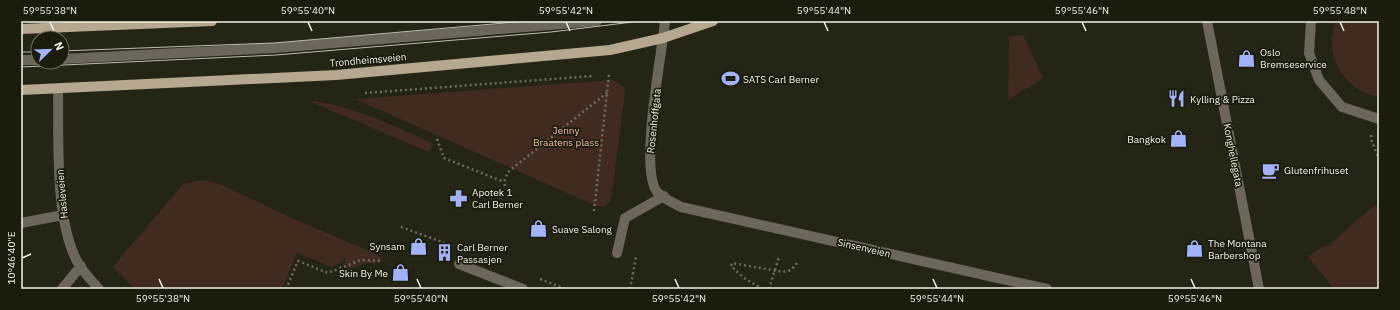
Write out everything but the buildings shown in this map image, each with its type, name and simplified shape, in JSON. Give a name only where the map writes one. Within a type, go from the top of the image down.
[{"type":"main road","points":[[21,29],[212,21]]},
{"type":"main road","name":"Trondheimsveien","points":[[21,90],[336,75],[610,50],[664,38],[713,21]]},
{"type":"street","points":[[70,59],[276,48],[597,21]]},
{"type":"street","name":"Rosenhoffgata","points":[[665,21],[664,38],[649,144],[651,175],[657,192],[681,206]]},
{"type":"street","name":"Konghellegata","points":[[1207,21],[1259,289]]},
{"type":"street","points":[[1311,21],[1309,53],[1319,80],[1342,107],[1379,120]]},
{"type":"street","name":"Hasleveien","points":[[58,89],[63,215],[71,248],[81,266],[99,289]]},
{"type":"street","points":[[617,253],[625,218],[664,196]]},
{"type":"street","name":"Sinsenveien","points":[[681,206],[1047,289]]},
{"type":"street","points":[[21,223],[63,215]]},
{"type":"street","points":[[459,264],[523,289]]},
{"type":"street","points":[[62,289],[81,266]]},
{"type":"path","points":[[594,211],[609,74]]},
{"type":"path","points":[[504,186],[508,172],[608,92]]},
{"type":"path","points":[[1372,131],[1371,139],[1379,159]]},
{"type":"path","points":[[438,139],[444,158],[504,182]]},
{"type":"path","points":[[401,227],[416,232]]},
{"type":"path","points":[[630,289],[637,254]]},
{"type":"path","points":[[769,289],[779,257]]},
{"type":"path","points":[[286,289],[298,261],[328,273],[361,260],[381,261]]},
{"type":"path","points":[[763,289],[744,278],[730,266],[732,263],[774,271],[791,270],[799,261]]},
{"type":"green space","points":[[1336,21],[1379,21],[1379,97],[1366,93],[1355,87],[1339,70],[1334,59],[1332,47]]},
{"type":"green space","points":[[1023,35],[1043,78],[1008,100],[1009,36]]},
{"type":"green space","name":"Jenny Braatens plass","points":[[613,80],[624,87],[625,93],[611,200],[605,206],[599,207],[355,99]]},
{"type":"green space","points":[[309,101],[322,102],[338,106],[372,117],[433,144],[429,152]]},
{"type":"green space","points":[[203,180],[222,185],[296,220],[383,257],[380,263],[366,263],[348,270],[344,258],[342,262],[332,267],[297,253],[282,289],[135,289],[113,267],[183,184]]},
{"type":"green space","points":[[1376,204],[1379,204],[1379,289],[1334,289],[1308,256],[1323,247],[1332,245],[1332,242]]},
{"type":"tram line","points":[[70,51],[274,43],[528,21]]},
{"type":"tram line","points":[[21,67],[276,55],[551,32],[641,21]]},
{"type":"tram line","points":[[21,52],[30,52]]},
{"type":"place","name":"Oslo Bremseservice","points":[[1247,58]]},
{"type":"place","name":"SATS Carl Berner","points":[[730,79]]},
{"type":"place","name":"Kylling & Pizza","points":[[1177,99]]},
{"type":"place","name":"Bangkok","points":[[1179,139]]},
{"type":"place","name":"Glutenfrihuset","points":[[1271,170]]},
{"type":"place","name":"Apotek 1 Carl Berner","points":[[459,198]]},
{"type":"place","name":"Suave Salong","points":[[539,229]]},
{"type":"place","name":"Synsam","points":[[418,246]]},
{"type":"place","name":"The Montana Barbershop","points":[[1195,249]]},
{"type":"place","name":"Carl Berner Passasjen","points":[[444,253]]},
{"type":"place","name":"Skin By Me","points":[[401,273]]}]
